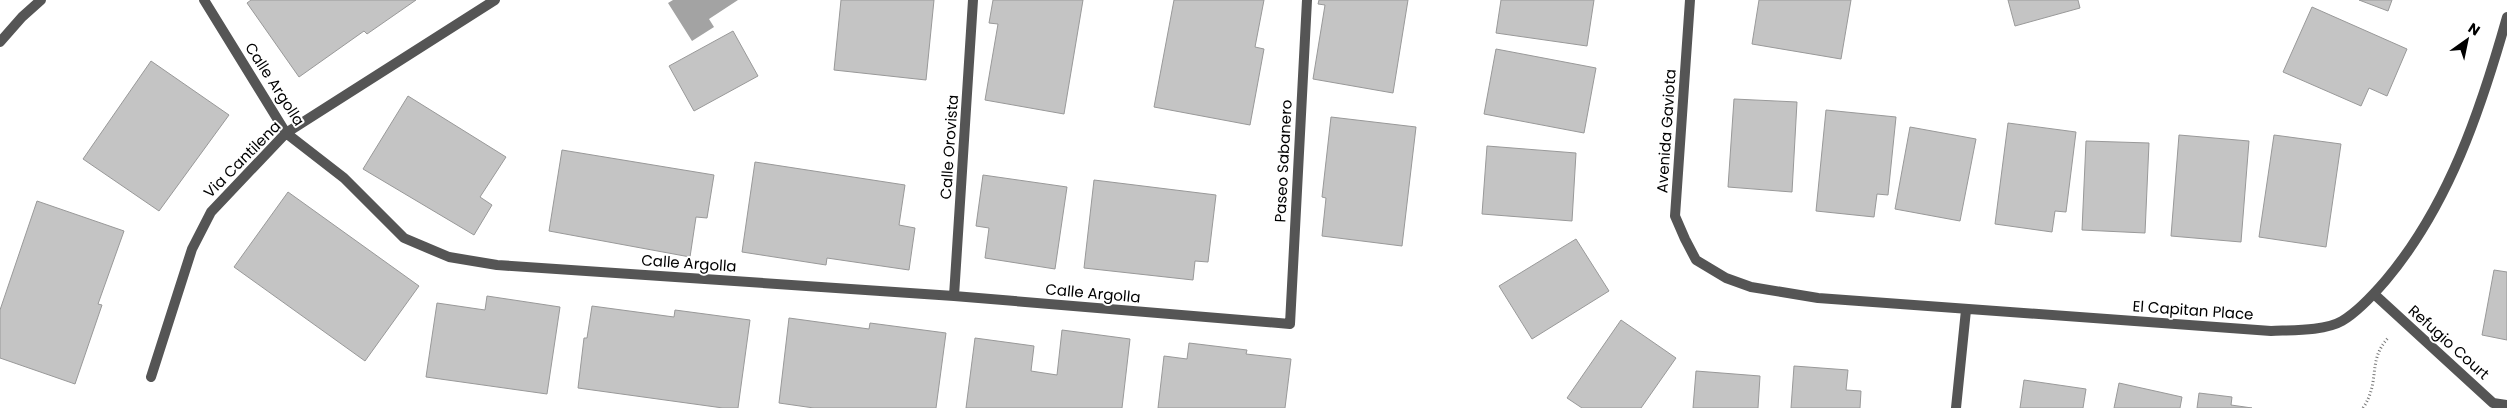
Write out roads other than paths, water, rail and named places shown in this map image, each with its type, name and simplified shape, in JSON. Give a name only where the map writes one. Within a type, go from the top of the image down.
[{"type":"street","points":[[0,42],[22,17],[41,0]]},
{"type":"street","name":"Calle Argolla","points":[[204,0],[286,133],[344,178],[404,238],[449,257],[497,265],[954,296],[1290,324]]},
{"type":"street","name":"Via Cantilena","points":[[151,377],[192,249],[211,212],[286,133],[495,0]]},
{"type":"street","name":"Calle Orovista","points":[[954,296],[973,0]]},
{"type":"street","name":"Paseo Sabanero","points":[[1290,324],[1307,0]]},
{"type":"street","name":"Avenida Gaviota","points":[[1690,0],[1675,216],[1696,260]]},
{"type":"street","name":"El Capitan Place","points":[[1696,260],[1726,278],[1751,287],[1818,298],[1966,310],[2281,330],[2310,329],[2341,322],[2374,294],[2406,256],[2437,206],[2469,133],[2507,17]]},
{"type":"street","name":"Refugio Court","points":[[2374,294],[2493,403],[2507,405]]},
{"type":"street","points":[[1956,408],[1966,310]]}]
